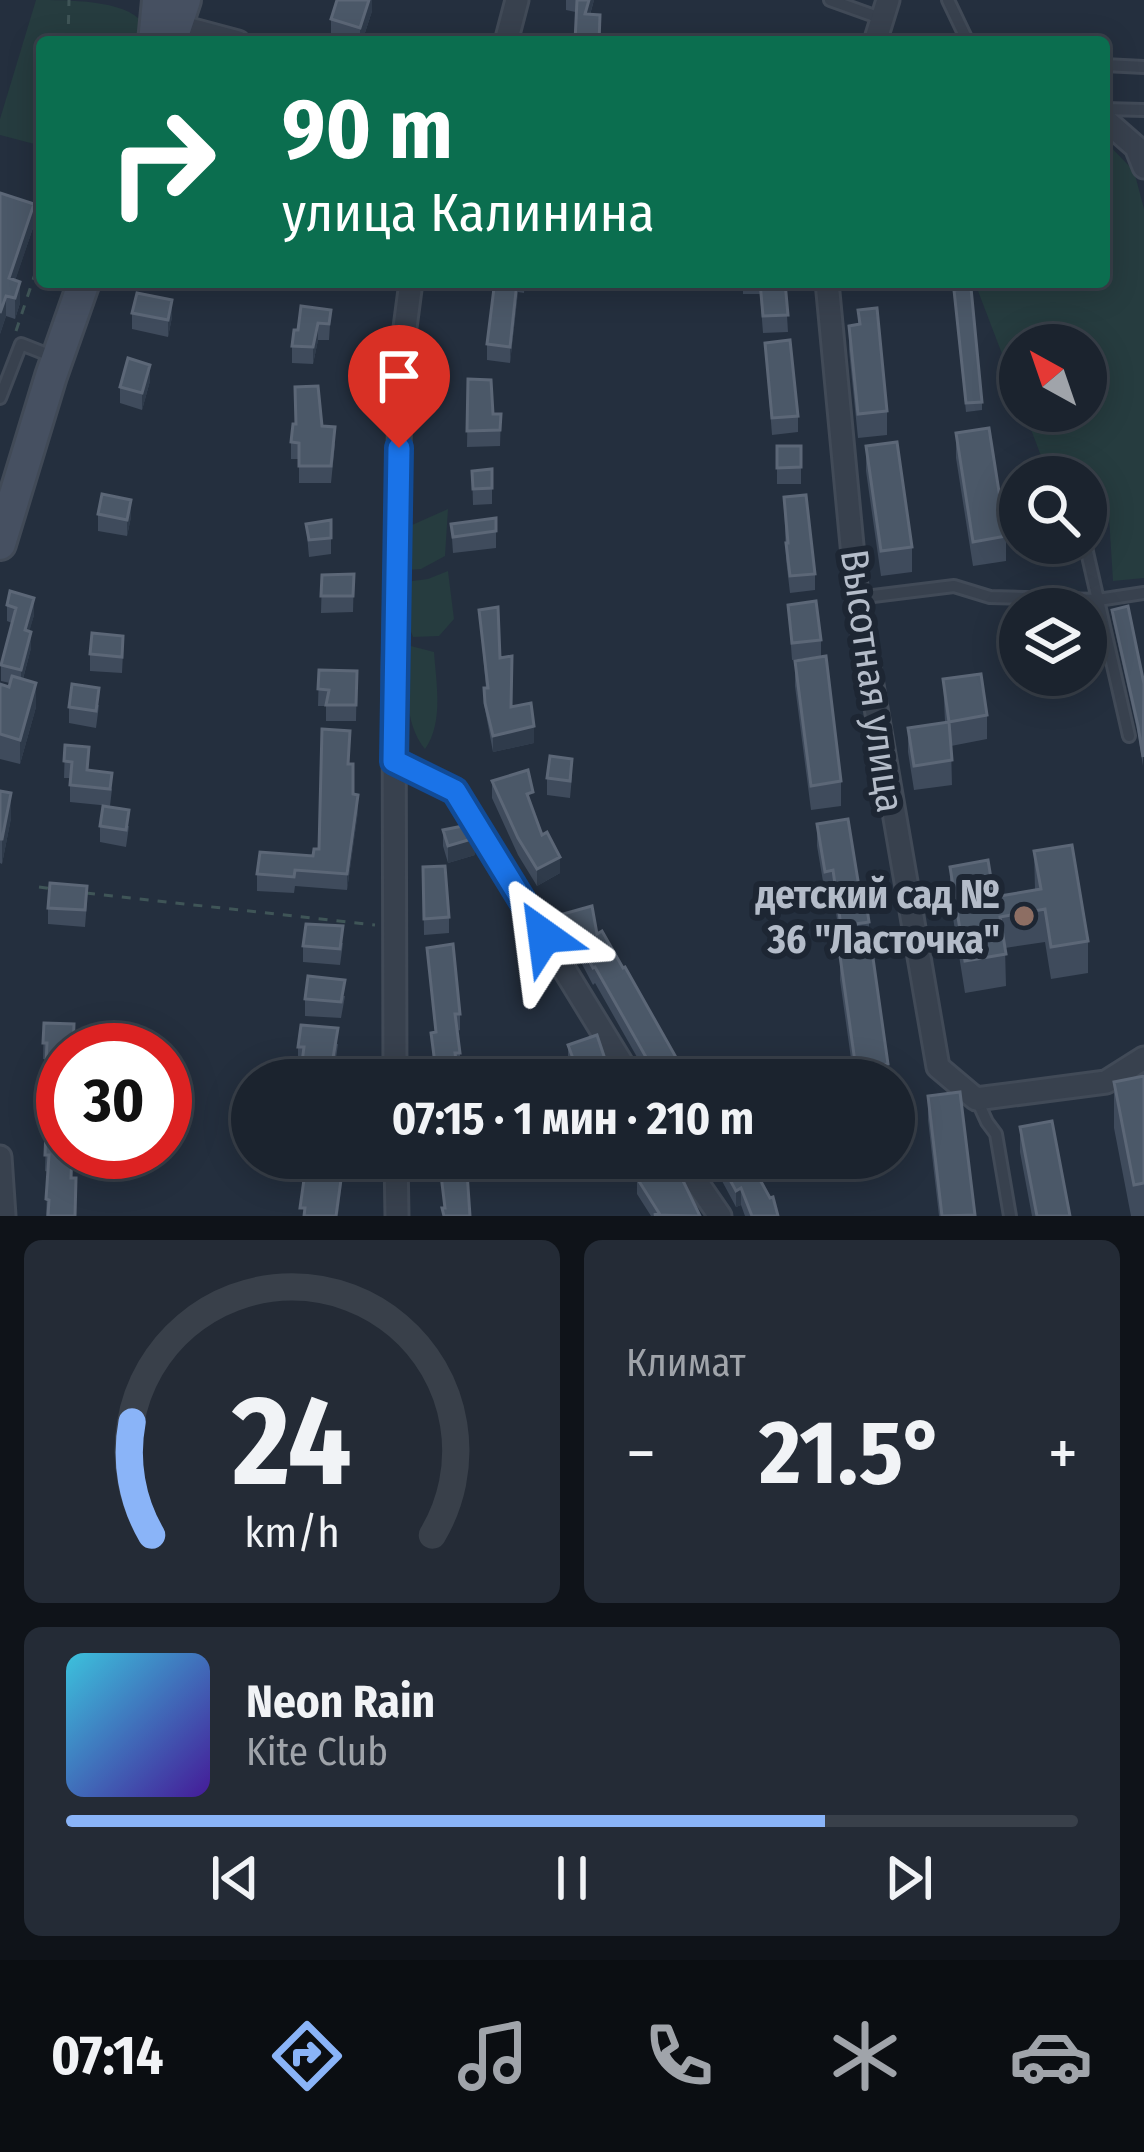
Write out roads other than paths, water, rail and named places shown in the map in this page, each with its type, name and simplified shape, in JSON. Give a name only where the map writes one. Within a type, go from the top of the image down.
[{"type":"street","points":[[508,36],[518,0]]},
{"type":"street","points":[[164,19],[219,36]]},
{"type":"street","points":[[1110,122],[1136,147],[1144,167]]},
{"type":"street","points":[[0,544],[82,288]]},
{"type":"street","points":[[395,1059],[401,358],[410,288]]},
{"type":"street","name":"Высотная улица","points":[[828,288],[857,598],[938,1067],[976,1099]]},
{"type":"street","points":[[394,761],[455,791],[619,1059]]},
{"type":"street","points":[[976,1099],[1106,1082],[1144,1058]]},
{"type":"street","points":[[0,1157],[4,1216]]},
{"type":"street","points":[[396,1179],[397,1216]]},
{"type":"street","points":[[694,1179],[720,1216]]},
{"type":"lane","points":[[830,0],[886,9]]},
{"type":"lane","points":[[947,0],[965,36]]},
{"type":"lane","points":[[1110,65],[1144,68]]},
{"type":"lane","points":[[1110,110],[1144,110]]},
{"type":"lane","points":[[0,398],[20,344],[57,358]]},
{"type":"lane","points":[[857,598],[954,586],[999,597]]},
{"type":"lane","points":[[1107,598],[1144,592]]},
{"type":"lane","points":[[1107,639],[1129,736]]},
{"type":"lane","points":[[976,1099],[996,1134],[1010,1216]]},
{"type":"place","name":"детский сад № 36 \"Ласточка\"","points":[[1024,916]]}]
